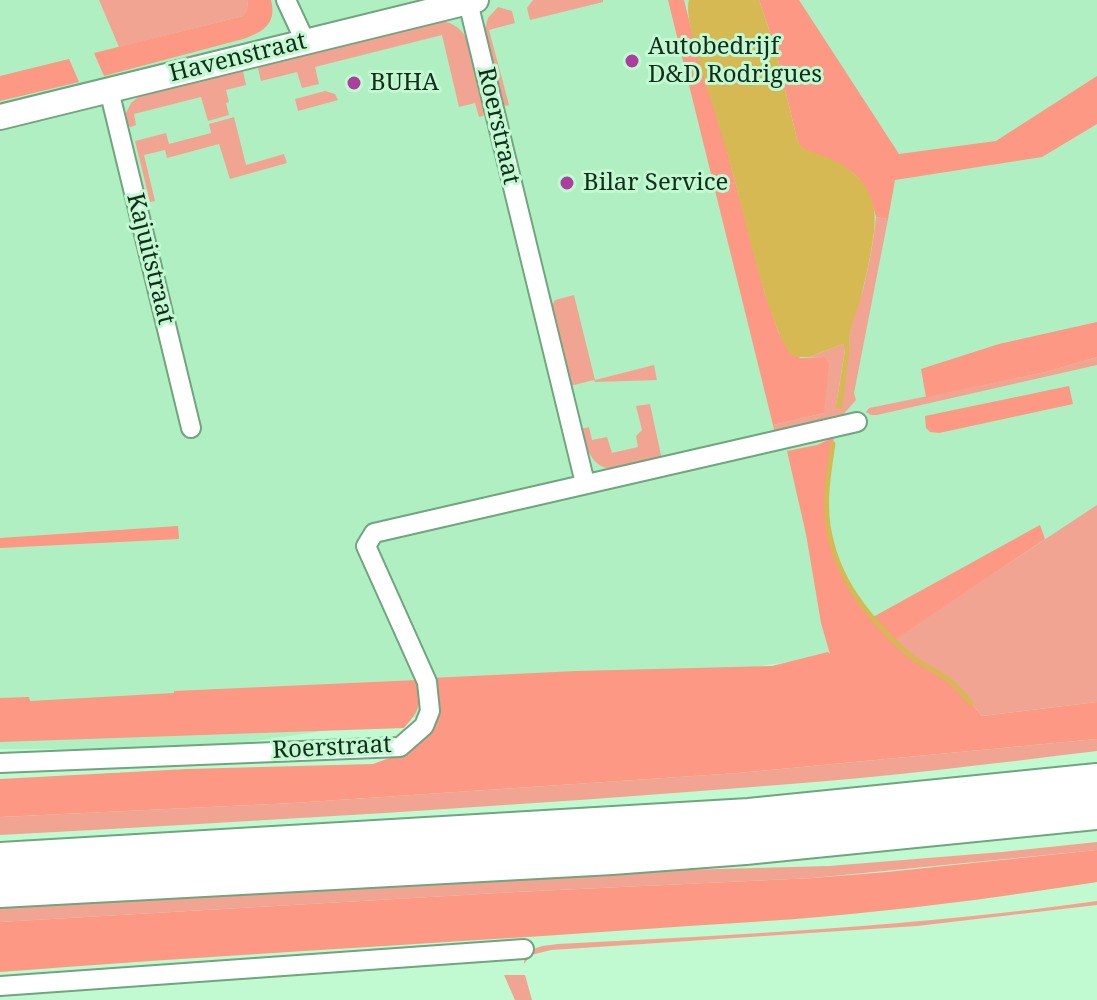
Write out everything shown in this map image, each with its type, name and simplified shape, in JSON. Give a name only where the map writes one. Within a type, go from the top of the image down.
[{"type":"highway","points":[[0,860],[749,816],[1097,780]]},
{"type":"highway","points":[[0,890],[641,855],[1097,812]]},
{"type":"street","points":[[286,0],[305,41]]},
{"type":"street","name":"Havenstraat","points":[[0,117],[472,1]]},
{"type":"street","name":"Roerstraat","points":[[472,1],[585,483]]},
{"type":"street","name":"Kajuitstraat","points":[[109,90],[191,428]]},
{"type":"street","name":"Roerstraat","points":[[0,763],[400,747],[424,726],[430,711],[427,682],[366,546],[374,533],[857,422]]},
{"type":"street","points":[[0,986],[524,949]]},
{"type":"shaded area","points":[[0,0],[1097,0],[1097,523],[862,651],[201,749],[0,749]]},
{"type":"shaded area","points":[[99,0],[248,0],[243,16],[119,47]]},
{"type":"shaded area","points":[[248,0],[271,0],[272,15],[267,26],[243,39],[104,76],[94,53],[243,16]]},
{"type":"shaded area","points":[[533,0],[603,2],[530,20],[527,8]]},
{"type":"shaded area","points":[[668,0],[684,0],[764,291],[779,334],[800,358],[824,357],[829,363],[824,413],[773,425]]},
{"type":"shaded area","points":[[689,0],[759,0],[775,47],[801,147],[847,168],[871,198],[875,219],[872,244],[851,330],[842,408],[836,406],[845,350],[843,344],[809,357],[794,357],[778,331],[762,285],[731,166],[695,47]]},
{"type":"shaded area","points":[[759,0],[799,0],[899,154],[996,141],[1097,76],[1097,124],[1042,157],[895,180],[888,219],[876,217],[865,187],[858,178],[840,165],[801,148],[775,47]]},
{"type":"shaded area","points":[[498,7],[512,11],[515,23],[489,30],[509,105],[506,106],[501,103],[484,32],[488,18]]},
{"type":"shaded area","points":[[435,20],[454,25],[467,39],[485,112],[483,116],[479,117],[475,103],[459,107],[442,35],[315,67],[319,84],[302,88],[297,72],[261,81],[258,68],[261,63]]},
{"type":"shaded area","points":[[69,59],[79,82],[0,101],[0,76]]},
{"type":"shaded area","points":[[237,68],[243,71],[246,85],[226,90],[229,115],[208,121],[201,97],[134,114],[136,125],[131,127],[125,124],[131,103],[144,92]]},
{"type":"shaded area","points":[[325,91],[335,94],[338,100],[298,111],[295,99]]},
{"type":"shaded area","points":[[234,117],[246,165],[284,154],[287,163],[230,179],[219,144],[167,158],[165,150],[144,155],[155,201],[150,202],[135,141],[166,133],[169,144],[211,133],[209,124]]},
{"type":"shaded area","points":[[876,217],[888,219],[854,393],[856,400],[841,417],[775,434],[773,425],[824,413],[824,357],[809,357],[843,344],[845,349],[836,406],[850,348],[851,326],[868,269]]},
{"type":"shaded area","points":[[574,295],[595,380],[654,365],[657,380],[595,382],[594,380],[570,386],[551,307],[555,300]]},
{"type":"shaded area","points":[[1097,322],[1097,357],[1046,372],[926,397],[921,369],[999,344]]},
{"type":"shaded area","points":[[1097,357],[1097,365],[877,415],[866,412],[869,408],[1046,372]]},
{"type":"shaded area","points":[[1069,386],[1073,404],[939,433],[926,428],[925,416]]},
{"type":"shaded area","points":[[650,404],[662,460],[610,469],[593,459],[581,429],[589,427],[592,440],[607,437],[612,453],[638,447],[636,436],[642,430],[636,406]]},
{"type":"shaded area","points":[[834,437],[828,488],[830,532],[843,574],[873,617],[1040,525],[1045,539],[894,640],[911,657],[944,676],[982,716],[1097,702],[1097,739],[738,773],[293,803],[0,817],[0,779],[187,769],[373,764],[410,747],[431,678],[772,666],[830,654],[787,451],[817,445]]},
{"type":"shaded area","points":[[1097,505],[1097,702],[982,716],[944,676],[911,657],[894,639]]},
{"type":"shaded area","points":[[178,526],[179,539],[0,548],[0,538]]},
{"type":"shaded area","points":[[418,680],[418,706],[404,728],[0,742],[0,698],[29,697],[30,701]]},
{"type":"shaded area","points":[[1097,739],[1097,751],[818,782],[292,819],[0,835],[0,817],[293,803],[738,773]]},
{"type":"shaded area","points":[[1097,842],[1097,850],[813,878],[0,922],[0,901],[606,872],[829,866]]},
{"type":"shaded area","points":[[1097,850],[1097,882],[913,907],[822,917],[0,972],[0,922],[813,878]]},
{"type":"shaded area","points":[[1097,901],[1097,905],[917,926],[551,950],[531,955],[524,964],[525,952],[558,944],[896,923]]},
{"type":"shaded area","points":[[504,975],[525,975],[532,1000],[515,1000]]},
{"type":"waterway","points":[[833,444],[827,515],[832,545],[846,580],[867,612],[893,640],[912,657],[949,680],[971,703]]},
{"type":"place","name":"Autobedrijf D&D Rodrigues","points":[[632,61]]},
{"type":"place","name":"BUHA","points":[[354,83]]},
{"type":"place","name":"Bilar Service","points":[[567,183]]}]
